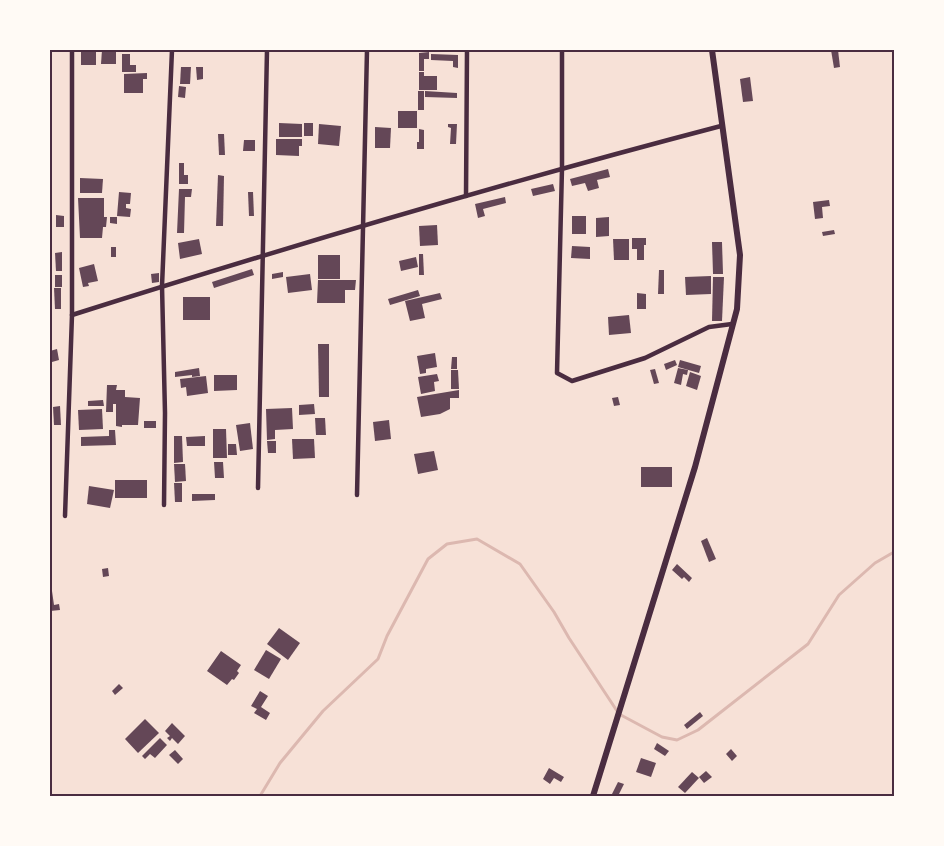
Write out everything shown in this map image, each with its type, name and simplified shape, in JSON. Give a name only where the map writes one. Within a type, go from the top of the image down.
[{"type":"main road","points":[[594,796],[695,467],[737,309],[740,255],[712,50]]},
{"type":"street","points":[[65,516],[72,315],[72,50]]},
{"type":"street","points":[[164,505],[165,413],[162,286],[172,50]]},
{"type":"street","points":[[258,488],[267,50]]},
{"type":"street","points":[[358,495],[367,50]]},
{"type":"street","points":[[466,196],[467,50]]},
{"type":"street","points":[[562,50],[562,168],[557,374],[572,381],[645,358],[709,327],[732,324]]},
{"type":"street","points":[[72,315],[364,224],[562,168],[721,126]]},
{"type":"building","points":[[81,50],[96,50],[96,65],[81,65]]},
{"type":"building","points":[[102,50],[116,50],[116,64],[101,64]]},
{"type":"building","points":[[831,50],[838,50],[840,67],[834,68]]},
{"type":"building","points":[[429,52],[429,59],[424,59],[424,71],[419,71],[419,53]]},
{"type":"building","points":[[122,54],[130,54],[130,65],[136,65],[136,72],[122,72]]},
{"type":"building","points":[[431,54],[458,55],[458,68],[453,67],[453,61],[431,60]]},
{"type":"building","points":[[181,67],[191,67],[190,84],[180,84]]},
{"type":"building","points":[[196,67],[203,67],[203,79],[197,80]]},
{"type":"building","points":[[419,72],[424,72],[424,76],[437,76],[437,90],[419,90]]},
{"type":"building","points":[[147,73],[147,79],[143,79],[143,93],[124,93],[124,74]]},
{"type":"building","points":[[750,77],[753,101],[743,102],[740,79]]},
{"type":"building","points":[[179,86],[186,87],[185,98],[178,97]]},
{"type":"building","points":[[418,91],[424,91],[424,110],[418,110]]},
{"type":"building","points":[[425,91],[457,93],[457,98],[425,97]]},
{"type":"building","points":[[398,111],[417,111],[417,128],[398,128]]},
{"type":"building","points":[[279,123],[302,124],[302,137],[279,137]]},
{"type":"building","points":[[304,123],[313,123],[313,136],[304,136]]},
{"type":"building","points":[[319,124],[341,126],[339,146],[318,144]]},
{"type":"building","points":[[448,124],[457,124],[456,144],[450,144],[451,128],[448,127]]},
{"type":"building","points":[[375,127],[391,128],[390,148],[375,148]]},
{"type":"building","points":[[419,129],[424,130],[424,149],[417,149]]},
{"type":"building","points":[[218,134],[224,134],[225,155],[219,155]]},
{"type":"building","points":[[276,139],[302,139],[302,146],[299,146],[299,156],[276,155]]},
{"type":"building","points":[[244,140],[255,140],[255,151],[243,151]]},
{"type":"building","points":[[179,163],[184,163],[184,175],[188,175],[188,184],[179,184]]},
{"type":"building","points":[[608,169],[610,177],[597,180],[599,188],[588,191],[585,183],[572,186],[570,179]]},
{"type":"building","points":[[218,175],[224,176],[223,226],[216,226]]},
{"type":"building","points":[[80,178],[103,179],[102,193],[80,193]]},
{"type":"building","points":[[553,184],[555,191],[533,196],[531,189]]},
{"type":"building","points":[[179,189],[192,189],[191,197],[185,197],[184,233],[177,233]]},
{"type":"building","points":[[119,192],[131,193],[130,204],[126,204],[126,208],[131,209],[130,217],[117,216]]},
{"type":"building","points":[[248,192],[253,192],[254,216],[249,216]]},
{"type":"building","points":[[505,197],[506,203],[483,209],[485,216],[478,218],[475,204]]},
{"type":"building","points":[[78,198],[104,198],[104,217],[107,217],[106,227],[103,227],[102,238],[80,238]]},
{"type":"building","points":[[829,200],[830,206],[822,207],[823,218],[815,219],[813,202]]},
{"type":"building","points":[[56,215],[64,216],[64,227],[56,227]]},
{"type":"building","points":[[572,216],[586,216],[586,234],[572,234]]},
{"type":"building","points":[[110,217],[117,217],[117,224],[110,223]]},
{"type":"building","points":[[609,217],[609,236],[596,237],[596,218]]},
{"type":"building","points":[[437,225],[438,245],[420,246],[419,226]]},
{"type":"building","points":[[834,230],[835,234],[823,236],[822,232]]},
{"type":"building","points":[[632,238],[646,238],[644,260],[637,260],[637,249],[632,249]]},
{"type":"building","points":[[199,239],[202,254],[180,259],[178,243]]},
{"type":"building","points":[[613,239],[629,239],[629,260],[614,260]]},
{"type":"building","points":[[712,242],[722,242],[723,274],[713,274]]},
{"type":"building","points":[[572,246],[590,247],[590,259],[571,258]]},
{"type":"building","points":[[111,247],[116,247],[116,257],[111,257]]},
{"type":"building","points":[[62,252],[62,271],[56,271],[55,253]]},
{"type":"building","points":[[419,254],[423,254],[424,275],[419,275]]},
{"type":"building","points":[[318,255],[340,255],[340,279],[318,279]]},
{"type":"building","points":[[416,257],[418,267],[401,271],[399,261]]},
{"type":"building","points":[[94,264],[98,281],[88,283],[89,286],[83,287],[79,268]]},
{"type":"building","points":[[252,269],[254,275],[214,288],[212,282]]},
{"type":"building","points":[[659,270],[664,270],[664,294],[658,294]]},
{"type":"building","points":[[283,272],[283,277],[272,279],[272,274]]},
{"type":"building","points":[[159,273],[159,282],[152,283],[151,274]]},
{"type":"building","points":[[310,274],[312,290],[288,293],[286,277]]},
{"type":"building","points":[[55,275],[62,275],[62,287],[55,287]]},
{"type":"building","points":[[711,276],[711,294],[686,295],[685,277]]},
{"type":"building","points":[[713,277],[724,277],[722,321],[712,321]]},
{"type":"building","points":[[318,280],[356,280],[355,290],[345,290],[345,303],[317,303]]},
{"type":"building","points":[[54,288],[61,288],[61,309],[55,309]]},
{"type":"building","points":[[418,290],[420,296],[390,305],[388,299]]},
{"type":"building","points":[[440,293],[442,299],[422,304],[425,318],[410,321],[405,301]]},
{"type":"building","points":[[637,293],[646,294],[646,309],[637,309]]},
{"type":"building","points":[[183,297],[210,297],[210,320],[183,320]]},
{"type":"building","points":[[629,315],[631,333],[609,335],[608,317]]},
{"type":"building","points":[[318,344],[329,344],[329,397],[319,397]]},
{"type":"building","points":[[57,349],[59,360],[52,362],[50,351]]},
{"type":"building","points":[[435,353],[437,367],[426,369],[426,373],[420,374],[417,356]]},
{"type":"building","points":[[452,357],[457,357],[457,369],[451,369]]},
{"type":"building","points":[[675,360],[677,365],[666,370],[664,364]]},
{"type":"building","points":[[680,360],[701,366],[699,373],[678,367]]},
{"type":"building","points":[[199,368],[200,376],[175,377],[175,372]]},
{"type":"building","points":[[678,368],[688,370],[687,375],[683,374],[681,385],[674,383]]},
{"type":"building","points":[[655,369],[659,383],[654,384],[650,370]]},
{"type":"building","points":[[451,370],[458,370],[459,389],[451,389]]},
{"type":"building","points":[[690,372],[701,376],[697,390],[686,386]]},
{"type":"building","points":[[437,374],[439,381],[434,382],[435,391],[421,394],[418,377]]},
{"type":"building","points":[[214,375],[237,375],[237,390],[214,391]]},
{"type":"building","points":[[206,376],[208,393],[187,396],[186,387],[181,388],[180,379]]},
{"type":"building","points":[[107,385],[117,385],[116,390],[125,390],[125,397],[140,398],[138,425],[116,426],[116,404],[113,404],[113,412],[106,412]]},
{"type":"building","points":[[459,390],[459,398],[450,398],[450,409],[440,414],[421,417],[417,397]]},
{"type":"building","points":[[618,397],[620,405],[614,406],[612,398]]},
{"type":"building","points":[[103,400],[104,406],[88,406],[88,401]]},
{"type":"building","points":[[314,404],[315,414],[299,415],[299,405]]},
{"type":"building","points":[[60,406],[61,425],[54,425],[53,407]]},
{"type":"building","points":[[292,408],[293,429],[275,430],[275,439],[267,440],[266,409]]},
{"type":"building","points":[[102,409],[103,429],[79,430],[78,410]]},
{"type":"building","points":[[315,418],[325,418],[326,435],[316,435]]},
{"type":"building","points":[[389,420],[391,439],[375,441],[373,422]]},
{"type":"building","points":[[144,421],[156,421],[156,428],[144,428]]},
{"type":"building","points":[[250,423],[253,449],[240,451],[236,425]]},
{"type":"building","points":[[213,429],[226,429],[227,458],[213,458]]},
{"type":"building","points":[[109,430],[115,430],[116,445],[81,446],[81,437],[109,436]]},
{"type":"building","points":[[174,436],[182,436],[183,462],[174,463]]},
{"type":"building","points":[[205,436],[205,446],[187,446],[186,437]]},
{"type":"building","points":[[292,439],[314,439],[315,458],[293,459]]},
{"type":"building","points":[[267,441],[276,441],[276,453],[268,453]]},
{"type":"building","points":[[228,444],[236,444],[237,455],[228,455]]},
{"type":"building","points":[[434,451],[438,470],[418,474],[414,454]]},
{"type":"building","points":[[214,462],[223,462],[224,478],[215,478]]},
{"type":"building","points":[[174,464],[185,464],[186,481],[175,482]]},
{"type":"building","points":[[641,467],[672,467],[672,487],[641,487]]},
{"type":"building","points":[[115,480],[147,480],[147,498],[115,498]]},
{"type":"building","points":[[174,483],[182,483],[182,502],[175,502]]},
{"type":"building","points":[[89,486],[114,490],[110,508],[87,504]]},
{"type":"building","points":[[192,494],[215,494],[215,500],[192,501]]},
{"type":"building","points":[[707,538],[716,559],[709,562],[701,541]]},
{"type":"building","points":[[677,564],[692,578],[689,582],[684,577],[682,579],[672,570]]},
{"type":"building","points":[[108,568],[109,576],[103,577],[102,569]]},
{"type":"building","points":[[52,591],[54,605],[59,604],[60,610],[50,611],[50,592]]},
{"type":"building","points":[[279,628],[300,643],[288,660],[267,644]]},
{"type":"building","points":[[266,650],[281,659],[269,679],[254,670]]},
{"type":"building","points":[[221,651],[241,665],[237,671],[239,673],[227,685],[207,671]]},
{"type":"building","points":[[119,684],[123,688],[115,695],[112,691]]},
{"type":"building","points":[[260,691],[268,696],[261,707],[270,713],[266,720],[254,713],[257,709],[251,706]]},
{"type":"building","points":[[700,712],[703,716],[687,729],[684,725]]},
{"type":"building","points":[[145,719],[159,733],[138,753],[125,739]]},
{"type":"building","points":[[172,723],[185,736],[178,744],[172,738],[170,741],[167,738],[170,736],[165,731]]},
{"type":"building","points":[[160,738],[167,745],[155,758],[150,754],[145,759],[142,756]]},
{"type":"building","points":[[657,743],[669,751],[665,756],[654,749]]},
{"type":"building","points":[[731,749],[737,756],[732,761],[726,754]]},
{"type":"building","points":[[175,750],[183,759],[178,764],[169,755]]},
{"type":"building","points":[[641,758],[656,763],[651,777],[636,772]]},
{"type":"building","points":[[549,768],[564,777],[561,782],[554,778],[550,784],[543,779]]},
{"type":"building","points":[[706,771],[712,777],[704,783],[699,777]]},
{"type":"building","points":[[692,772],[699,778],[685,793],[678,787]]},
{"type":"building","points":[[618,782],[624,784],[618,796],[611,796]]},
{"type":"waterway","points":[[260,796],[280,763],[323,711],[378,659],[387,636],[428,559],[447,544],[477,539],[520,564],[554,612],[619,714],[662,737],[677,740],[698,730],[808,644],[839,595],[875,563],[894,552]]}]
